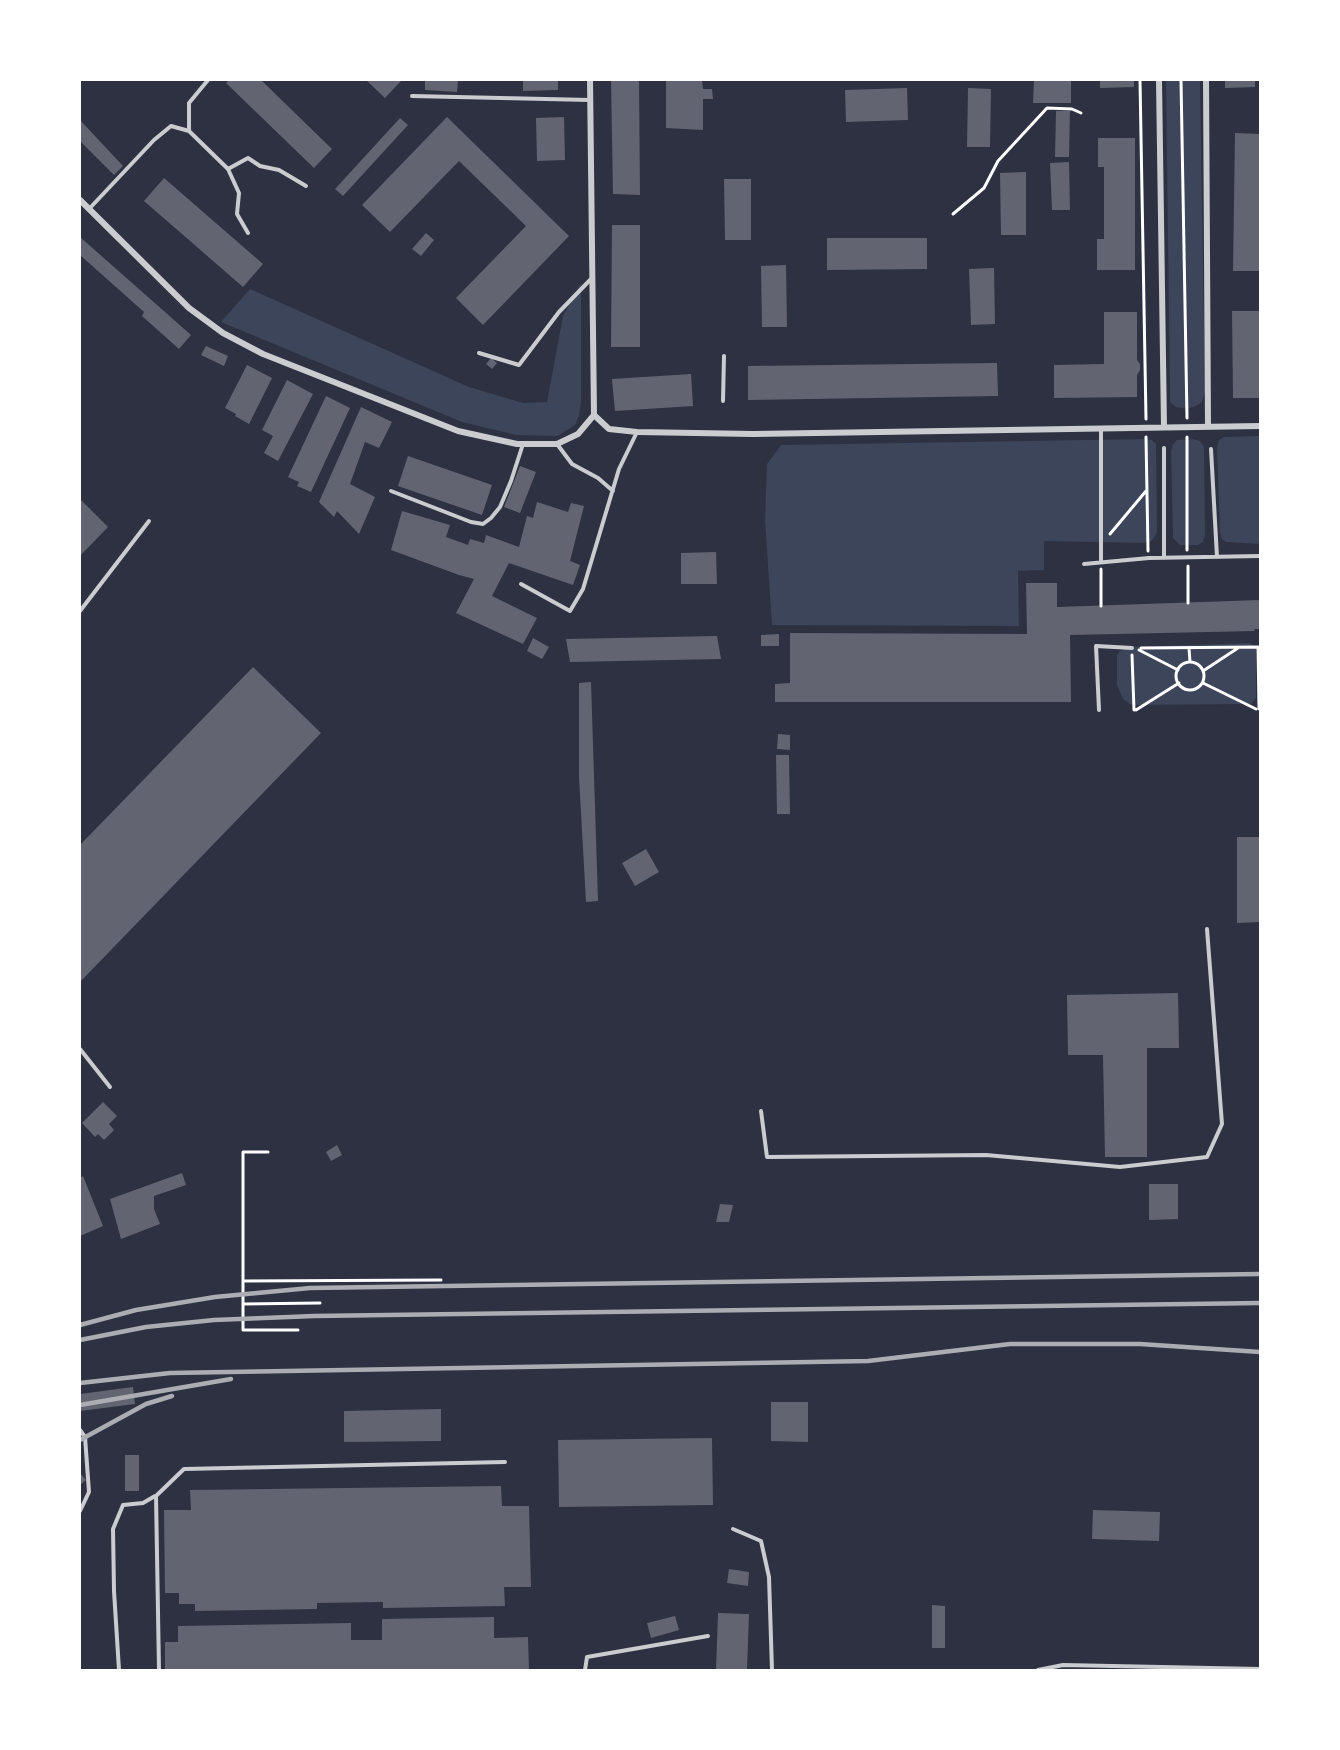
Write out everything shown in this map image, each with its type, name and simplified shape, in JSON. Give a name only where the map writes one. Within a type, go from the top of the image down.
[{"type":"street","points":[[80,200],[189,308],[223,333],[263,354],[458,431],[523,444],[557,444],[578,434],[594,415],[590,80]]},
{"type":"street","points":[[1159,80],[1164,427]]},
{"type":"street","points":[[1206,80],[1208,425]]},
{"type":"street","points":[[594,415],[609,429],[637,432],[753,434],[1101,429],[1208,425],[1260,426]]},
{"type":"lane","points":[[189,131],[189,103],[208,80]]},
{"type":"lane","points":[[412,96],[590,100]]},
{"type":"lane","points":[[89,210],[154,140],[171,126],[189,131],[228,169],[239,193],[237,214],[248,233]]},
{"type":"lane","points":[[228,169],[248,158],[260,166],[279,170],[306,186]]},
{"type":"lane","points":[[479,353],[519,365],[559,312],[591,279]]},
{"type":"lane","points":[[723,401],[724,356]]},
{"type":"lane","points":[[1101,429],[1101,561]]},
{"type":"lane","points":[[521,584],[570,611],[583,589],[619,469],[637,432]]},
{"type":"lane","points":[[391,491],[471,522],[483,524],[500,507],[523,444]]},
{"type":"lane","points":[[557,444],[572,464],[598,478],[613,491]]},
{"type":"lane","points":[[1164,448],[1164,558]]},
{"type":"lane","points":[[1211,449],[1217,556]]},
{"type":"lane","points":[[80,611],[149,521]]},
{"type":"lane","points":[[1084,564],[1149,558],[1260,556]]},
{"type":"lane","points":[[1099,710],[1095,646],[1132,648]]},
{"type":"lane","points":[[761,1111],[767,1157],[986,1155],[1120,1167],[1207,1157],[1222,1124],[1207,929]]},
{"type":"lane","points":[[80,1050],[110,1087]]},
{"type":"lane","points":[[80,1430],[85,1437],[89,1492],[80,1511]]},
{"type":"lane","points":[[119,1671],[113,1529],[123,1505],[143,1503],[156,1496],[184,1469],[505,1462]]},
{"type":"lane","points":[[156,1496],[159,1671]]},
{"type":"lane","points":[[733,1529],[761,1541],[769,1577],[772,1671]]},
{"type":"lane","points":[[585,1671],[587,1657],[708,1636]]},
{"type":"lane","points":[[1038,1671],[1063,1665],[1260,1669]]},
{"type":"path","points":[[1140,80],[1149,558]]},
{"type":"path","points":[[1181,80],[1188,603]]},
{"type":"path","points":[[953,214],[984,188],[998,161],[1047,108],[1072,109],[1081,113]]},
{"type":"path","points":[[1101,544],[1148,490]]},
{"type":"path","points":[[1101,561],[1101,606]]},
{"type":"path","points":[[1203,670],[1239,647]]},
{"type":"path","points":[[1178,670],[1135,648],[1258,647],[1258,709],[1203,683]]},
{"type":"path","points":[[1132,648],[1135,710],[1179,683]]},
{"type":"path","points":[[1189,648],[1190,662]]},
{"type":"path","points":[[1190,662],[1198,664],[1203,670],[1203,683],[1200,687],[1191,690],[1185,689],[1179,683],[1176,675],[1182,665],[1190,662]]},
{"type":"path","points":[[268,1152],[243,1152],[243,1330],[298,1330]]},
{"type":"path","points":[[243,1281],[441,1280]]},
{"type":"path","points":[[243,1304],[320,1303]]},
{"type":"shaded area","points":[[1166,80],[1200,80],[1205,392],[1202,402],[1187,409],[1176,407],[1170,402]]},
{"type":"shaded area","points":[[581,283],[581,403],[575,425],[558,436],[516,435],[462,422],[221,322],[250,289],[469,387],[523,403],[547,402],[563,316]]},
{"type":"shaded area","points":[[1260,436],[1260,544],[1226,542],[1222,539],[1220,532],[1217,447],[1219,440],[1224,437]]},
{"type":"shaded area","points":[[1147,439],[1156,444],[1157,532],[1154,538],[1144,543],[1044,541],[1044,570],[1018,571],[1019,626],[772,625],[765,520],[767,464],[781,445]]},
{"type":"shaded area","points":[[1177,440],[1200,441],[1204,447],[1205,534],[1203,542],[1198,545],[1180,545],[1173,538],[1171,451]]},
{"type":"shaded area","points":[[1250,643],[1256,648],[1256,698],[1251,704],[1137,705],[1130,704],[1123,699],[1117,685],[1117,655],[1120,651],[1130,647]]},
{"type":"building","points":[[229,80],[261,80],[332,149],[314,168],[226,83]]},
{"type":"building","points":[[366,80],[402,80],[385,98]]},
{"type":"building","points":[[425,80],[458,80],[457,92],[425,90]]},
{"type":"building","points":[[523,80],[558,80],[558,90],[523,91]]},
{"type":"building","points":[[611,80],[639,80],[640,195],[613,194]]},
{"type":"building","points":[[666,80],[702,80],[703,89],[712,89],[713,99],[703,99],[703,130],[666,128]]},
{"type":"building","points":[[1034,80],[1071,80],[1071,103],[1033,103]]},
{"type":"building","points":[[1100,80],[1134,80],[1134,87],[1100,88]]},
{"type":"building","points":[[1225,80],[1255,80],[1255,87],[1225,88]]},
{"type":"building","points":[[907,88],[908,120],[846,122],[845,90]]},
{"type":"building","points":[[968,88],[991,89],[990,147],[967,147]]},
{"type":"building","points":[[1056,111],[1070,111],[1069,157],[1055,157]]},
{"type":"building","points":[[447,117],[569,236],[483,325],[456,298],[526,226],[459,161],[390,232],[362,205]]},
{"type":"building","points":[[564,117],[565,160],[537,161],[536,118]]},
{"type":"building","points":[[400,118],[408,125],[343,196],[335,189]]},
{"type":"building","points":[[80,120],[123,166],[114,175],[80,141]]},
{"type":"building","points":[[1235,133],[1260,134],[1260,271],[1233,271]]},
{"type":"building","points":[[1098,138],[1135,138],[1135,270],[1097,270],[1097,239],[1104,239],[1104,167],[1098,167]]},
{"type":"building","points":[[1069,162],[1070,210],[1052,210],[1050,163]]},
{"type":"building","points":[[1026,172],[1026,235],[1001,235],[1000,173]]},
{"type":"building","points":[[164,178],[263,264],[243,287],[144,201]]},
{"type":"building","points":[[724,179],[751,179],[751,240],[725,240]]},
{"type":"building","points":[[612,225],[640,225],[640,347],[611,347]]},
{"type":"building","points":[[426,233],[434,240],[421,256],[412,249]]},
{"type":"building","points":[[80,237],[191,335],[179,349],[142,316],[144,312],[80,255]]},
{"type":"building","points":[[827,238],[927,238],[927,269],[827,270]]},
{"type":"building","points":[[786,265],[787,327],[762,327],[761,266]]},
{"type":"building","points":[[994,268],[995,324],[971,325],[969,269]]},
{"type":"building","points":[[1232,311],[1260,311],[1260,398],[1233,398]]},
{"type":"building","points":[[1104,312],[1137,312],[1137,360],[1140,370],[1137,375],[1137,397],[1054,398],[1054,365],[1104,364]]},
{"type":"building","points":[[206,346],[228,356],[224,366],[201,355]]},
{"type":"building","points":[[491,358],[497,363],[492,369],[486,364]]},
{"type":"building","points":[[997,363],[998,396],[748,400],[748,366]]},
{"type":"building","points":[[247,365],[272,378],[249,424],[225,408]]},
{"type":"building","points":[[691,374],[693,406],[615,411],[612,379]]},
{"type":"building","points":[[287,380],[313,394],[278,461],[264,453],[273,436],[262,430]]},
{"type":"building","points":[[326,396],[350,408],[311,492],[297,486],[299,482],[288,477]]},
{"type":"building","points":[[361,407],[392,422],[379,448],[365,442],[350,484],[375,497],[359,534],[337,511],[334,517],[319,502]]},
{"type":"building","points":[[408,456],[492,485],[482,515],[398,486]]},
{"type":"building","points":[[520,466],[536,472],[520,513],[504,507]]},
{"type":"building","points":[[80,499],[108,527],[80,556]]},
{"type":"building","points":[[537,502],[568,512],[571,503],[584,506],[570,561],[580,565],[573,585],[509,563],[492,596],[537,618],[523,644],[456,613],[474,579],[391,550],[402,511],[450,525],[446,537],[468,545],[470,539],[484,543],[486,535],[519,547],[527,516],[533,518]]},
{"type":"building","points":[[716,552],[717,584],[681,584],[681,553]]},
{"type":"building","points":[[1026,583],[1057,583],[1057,607],[1260,600],[1260,629],[1254,629],[1255,631],[1070,635],[1071,702],[775,702],[775,684],[790,683],[790,633],[1027,634]]},
{"type":"building","points":[[779,634],[779,646],[761,646],[761,635]]},
{"type":"building","points":[[717,636],[721,659],[570,662],[566,639]]},
{"type":"building","points":[[533,638],[549,647],[542,659],[527,651]]},
{"type":"building","points":[[253,667],[321,733],[80,982],[80,845]]},
{"type":"building","points":[[591,682],[598,901],[586,902],[579,777],[579,683]]},
{"type":"building","points":[[778,734],[790,735],[790,750],[777,749]]},
{"type":"building","points":[[776,755],[789,755],[790,814],[777,814]]},
{"type":"building","points":[[1237,837],[1260,837],[1260,922],[1237,923]]},
{"type":"building","points":[[646,849],[659,872],[635,886],[622,863]]},
{"type":"building","points":[[1178,993],[1179,1048],[1147,1048],[1147,1157],[1105,1157],[1103,1055],[1068,1055],[1067,995]]},
{"type":"building","points":[[103,1102],[117,1116],[109,1124],[114,1130],[104,1140],[98,1134],[95,1137],[82,1123]]},
{"type":"building","points":[[337,1145],[342,1155],[331,1161],[326,1152]]},
{"type":"building","points":[[182,1173],[186,1185],[154,1196],[154,1209],[160,1224],[121,1239],[110,1199]]},
{"type":"building","points":[[83,1176],[103,1226],[80,1236],[80,1178]]},
{"type":"building","points":[[1149,1184],[1178,1184],[1178,1219],[1149,1220]]},
{"type":"building","points":[[720,1204],[733,1205],[729,1222],[716,1222]]},
{"type":"building","points":[[133,1387],[135,1404],[80,1411],[80,1394]]},
{"type":"building","points":[[771,1402],[808,1402],[808,1442],[771,1441]]},
{"type":"building","points":[[441,1409],[441,1441],[344,1442],[344,1411]]},
{"type":"building","points":[[712,1438],[713,1505],[559,1507],[558,1440]]},
{"type":"building","points":[[125,1455],[139,1455],[139,1491],[125,1491]]},
{"type":"building","points":[[80,1473],[86,1480],[80,1485]]},
{"type":"building","points":[[501,1486],[502,1506],[529,1506],[531,1587],[504,1587],[505,1606],[383,1608],[383,1602],[317,1603],[317,1609],[195,1611],[195,1604],[179,1604],[179,1593],[165,1593],[164,1510],[191,1510],[190,1490]]},
{"type":"building","points":[[1093,1510],[1160,1512],[1159,1541],[1092,1539]]},
{"type":"building","points":[[729,1569],[749,1572],[748,1586],[727,1583]]},
{"type":"building","points":[[932,1605],[945,1606],[945,1648],[932,1648]]},
{"type":"building","points":[[718,1613],[749,1614],[747,1670],[716,1670]]},
{"type":"building","points":[[675,1616],[679,1630],[651,1638],[647,1623]]},
{"type":"building","points":[[494,1617],[494,1638],[528,1637],[529,1670],[165,1670],[165,1642],[178,1642],[178,1626],[351,1623],[351,1640],[382,1640],[382,1619]]},
{"type":"railway","points":[[80,1325],[136,1310],[215,1297],[310,1288],[1260,1274]]},
{"type":"railway","points":[[80,1340],[146,1327],[214,1320],[314,1316],[1260,1303]]},
{"type":"railway","points":[[80,1383],[170,1373],[868,1361],[1010,1344],[1140,1344],[1260,1352]]},
{"type":"railway","points":[[80,1405],[231,1379]]},
{"type":"railway","points":[[80,1440],[146,1404],[172,1396]]}]
